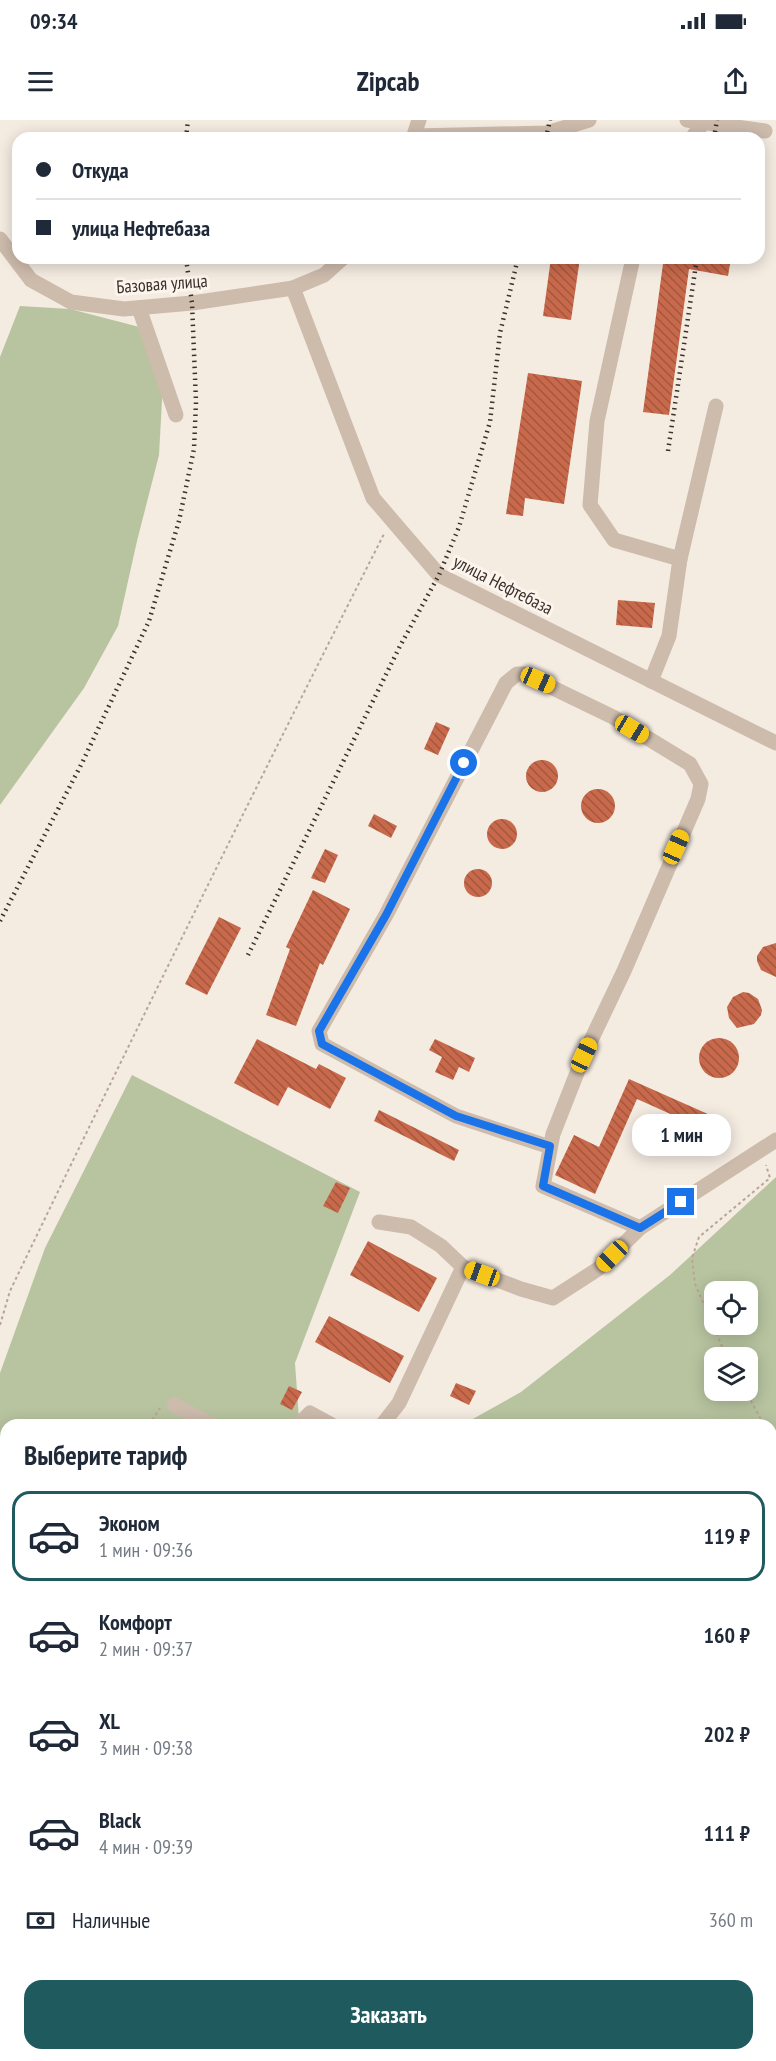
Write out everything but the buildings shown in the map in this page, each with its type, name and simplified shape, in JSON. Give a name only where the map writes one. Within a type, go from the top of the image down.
[{"type":"street","points":[[550,132],[589,120]]},
{"type":"street","points":[[687,120],[765,131]]},
{"type":"street","points":[[696,132],[703,123]]},
{"type":"street","name":"Базовая улица","points":[[0,239],[12,255]]},
{"type":"street","name":"Базовая улица","points":[[19,264],[31,280],[71,302],[124,309],[192,303],[293,288],[324,275],[336,264]]},
{"type":"street","points":[[632,264],[597,421],[590,505],[614,540],[680,559]]},
{"type":"street","name":"улица Нефтебаза","points":[[293,288],[372,498],[439,575],[776,743]]},
{"type":"street","points":[[139,308],[176,415]]},
{"type":"street","points":[[651,681],[669,636],[680,559],[716,406]]},
{"type":"street","points":[[550,1146],[456,1116],[322,1044],[319,1031],[386,915],[506,682],[517,674],[524,674],[613,717],[690,764],[701,784],[698,798],[624,971],[584,1055],[550,1146],[543,1186],[640,1228]]},
{"type":"street","points":[[379,1222],[411,1227],[441,1246],[463,1267],[521,1289],[553,1298],[598,1269],[640,1228],[776,1140]]},
{"type":"street","points":[[387,1419],[399,1403],[463,1267]]},
{"type":"street","points":[[174,1405],[201,1419]]},
{"type":"street","points":[[304,1419],[310,1413],[321,1419]]},
{"type":"path","points":[[0,1325],[10,1291],[103,1097],[391,520]]},
{"type":"path","points":[[722,1347],[695,1284],[692,1258],[699,1237],[770,1178],[761,1151]]},
{"type":"path","points":[[750,1401],[761,1419]]},
{"type":"path","points":[[153,1419],[160,1407],[174,1405]]},
{"type":"green space","points":[[20,306],[70,309],[151,330],[164,364],[159,455],[118,626],[84,688],[0,805],[0,357]]},
{"type":"green space","points":[[132,1075],[360,1192],[295,1363],[299,1419],[0,1419],[0,1373],[45,1248]]},
{"type":"green space","points":[[776,1177],[776,1419],[473,1419],[521,1392],[670,1275]]},
{"type":"railway","points":[[187,132],[188,120]]},
{"type":"railway","points":[[547,132],[550,120]]},
{"type":"railway","points":[[715,132],[717,120]]},
{"type":"railway","points":[[0,921],[82,763],[149,621],[179,521],[194,449],[196,402],[192,303],[187,264]]},
{"type":"railway","points":[[248,955],[400,646],[439,575],[459,527],[490,422],[500,333],[517,264]]},
{"type":"railway","points":[[668,451],[696,264]]},
{"type":"route","points":[[464,763],[386,915],[319,1031],[322,1044],[456,1116],[550,1146],[543,1186],[640,1228],[681,1202]]}]
